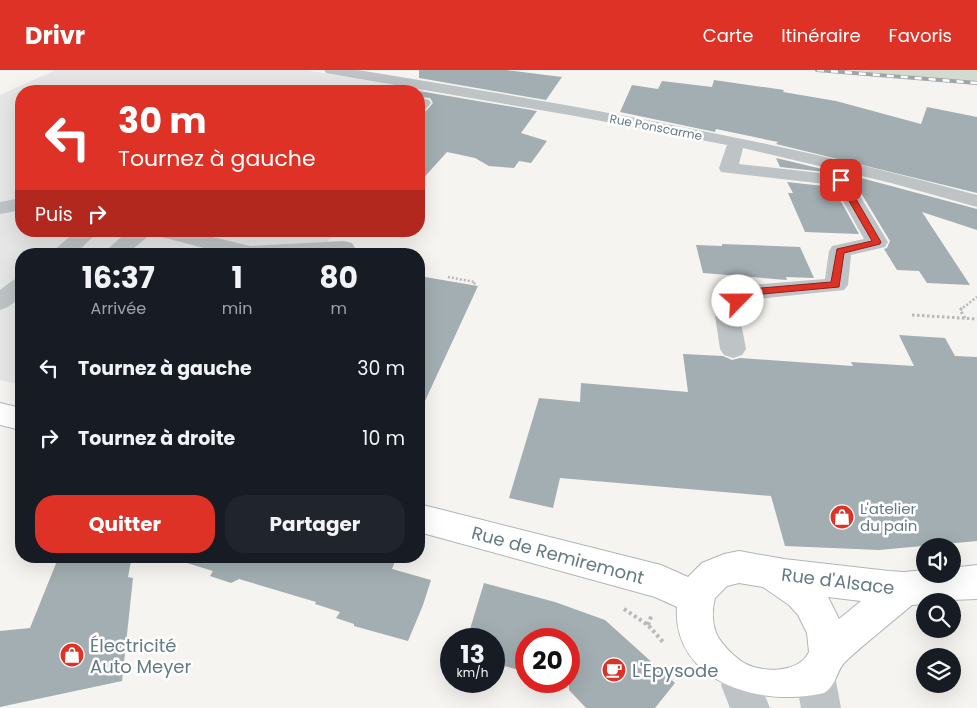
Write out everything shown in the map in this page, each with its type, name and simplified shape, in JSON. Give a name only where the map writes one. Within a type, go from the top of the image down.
[{"type":"main road","points":[[0,414],[15,418]]},
{"type":"main road","name":"Rue de Remiremont","points":[[425,520],[662,582],[695,598]]},
{"type":"main road","points":[[747,567],[772,573],[796,587],[815,608],[825,629],[822,680],[811,687],[791,695],[745,697],[717,667],[701,644],[694,620],[695,598],[706,580],[725,570],[747,567]]},
{"type":"main road","name":"Rue d'Alsace","points":[[772,573],[904,589],[977,582]]},
{"type":"main road","name":"Rue d'Alsace","points":[[822,680],[904,589]]},
{"type":"street","name":"Rue Ponscarme","points":[[331,70],[420,85]]},
{"type":"street","name":"Rue Ponscarme","points":[[425,86],[596,114],[736,143],[893,177],[977,201]]},
{"type":"street","points":[[425,101],[438,88]]},
{"type":"street","points":[[425,105],[442,106]]},
{"type":"street","points":[[568,127],[590,121],[596,114]]},
{"type":"street","points":[[734,349],[726,309],[750,292],[836,285],[840,251],[877,242],[841,180],[728,168],[736,143]]},
{"type":"street","points":[[0,208],[15,205]]},
{"type":"street","points":[[68,248],[82,237]]},
{"type":"street","points":[[121,248],[134,237]]},
{"type":"street","points":[[184,237],[227,248]]},
{"type":"street","points":[[0,302],[15,290]]},
{"type":"path","points":[[448,277],[475,282],[474,285]]},
{"type":"path","points":[[965,318],[960,310],[977,297]]},
{"type":"path","points":[[912,315],[977,319]]},
{"type":"path","points":[[648,626],[650,619]]},
{"type":"shaded area","points":[[56,70],[305,70],[394,85],[22,85]]},
{"type":"shaded area","points":[[848,70],[977,70],[977,82]]},
{"type":"shaded area","points":[[15,88],[15,237],[331,237],[323,248],[15,248],[15,384],[0,380],[0,95]]},
{"type":"building","points":[[419,70],[507,70],[562,77],[546,100],[419,78]]},
{"type":"building","points":[[714,80],[784,90],[783,92],[836,101],[921,124],[927,107],[977,117],[977,193],[776,144],[778,142],[716,129],[715,132],[620,112],[632,85],[658,89],[662,81],[712,87]]},
{"type":"building","points":[[425,92],[537,111],[521,133],[547,141],[531,163],[519,161],[514,168],[489,166],[475,158],[447,152],[425,176],[425,111],[433,103],[430,98],[425,98]]},
{"type":"building","points":[[776,158],[843,174],[780,167]]},
{"type":"building","points":[[850,175],[977,209],[977,230],[922,212],[970,285],[927,283],[919,271],[897,270],[884,249],[887,248],[890,241]]},
{"type":"building","points":[[787,182],[833,187],[859,234],[805,232],[788,193],[793,193]]},
{"type":"building","points":[[722,244],[800,247],[814,278],[786,277],[787,280],[703,273],[696,245],[722,246]]},
{"type":"building","points":[[425,277],[478,286],[425,401]]},
{"type":"building","points":[[899,335],[945,338],[955,356],[977,357],[977,541],[961,542],[961,538],[916,538],[916,547],[879,550],[785,546],[771,496],[560,478],[553,508],[509,498],[539,398],[580,402],[581,383],[688,392],[683,354],[723,356],[732,360],[740,358],[853,366],[851,362],[914,366]]},
{"type":"building","name":"Électricité Auto Meyer","points":[[56,563],[131,563],[128,577],[133,578],[122,681],[0,707],[0,631],[30,628]]},
{"type":"building","points":[[187,563],[394,563],[392,569],[431,580],[408,641],[354,626],[354,624],[336,618],[340,612],[315,604],[316,602],[239,579],[231,583],[210,576],[213,571]]},
{"type":"building","points":[[484,583],[555,602],[605,620],[675,683],[655,708],[586,708],[572,693],[580,693],[580,628],[515,628],[515,669],[505,666],[505,628],[470,628]]},
{"type":"railway","points":[[817,70],[977,83]]},
{"type":"place","name":"L'atelier du pain","points":[[842,517]]},
{"type":"place","name":"Électricité Auto Meyer","points":[[72,655]]},
{"type":"place","name":"L'Epysode","points":[[614,670]]},
{"type":"route","points":[[738,301],[750,292],[836,285],[840,251],[877,242],[841,180]]}]
